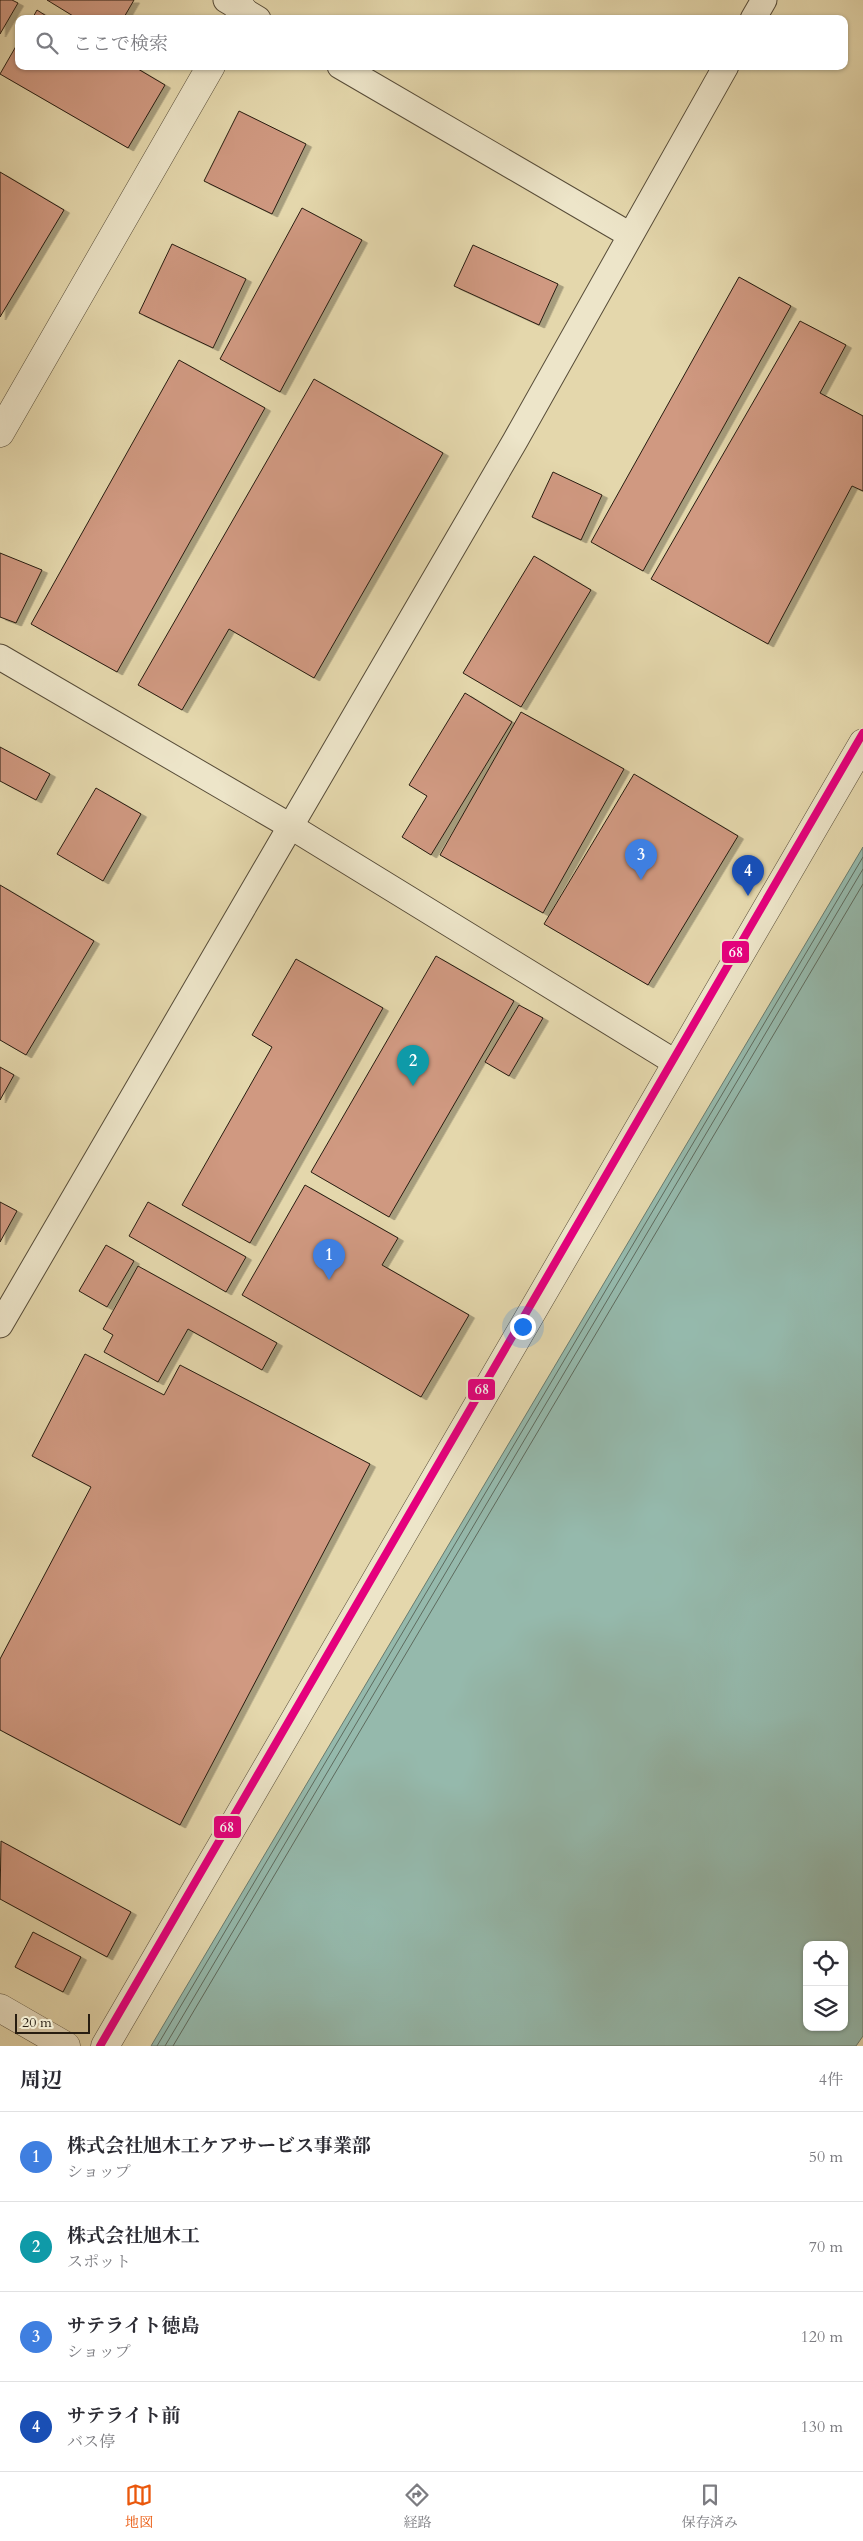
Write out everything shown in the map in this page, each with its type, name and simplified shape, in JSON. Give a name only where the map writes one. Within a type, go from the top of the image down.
[{"type":"street","points":[[755,15],[764,0]]},
{"type":"street","points":[[0,433],[209,70]]},
{"type":"street","points":[[347,70],[630,235]]},
{"type":"street","points":[[0,1325],[515,441],[724,70]]},
{"type":"street","points":[[0,657],[290,826],[673,1061]]},
{"type":"street","points":[[100,2046],[863,733]]},
{"type":"street","points":[[105,2046],[863,743]]},
{"type":"street","points":[[0,2008],[66,2046]]},
{"type":"water","points":[[863,847],[863,2036],[856,2046],[151,2046]]},
{"type":"building","points":[[0,0],[12,0],[18,3],[0,34]]},
{"type":"building","points":[[47,0],[134,0],[125,15],[71,15]]},
{"type":"building","points":[[37,10],[45,15],[34,15]]},
{"type":"building","points":[[15,48],[15,70],[140,70],[165,85],[128,148],[0,74]]},
{"type":"building","points":[[239,111],[306,144],[272,214],[204,181]]},
{"type":"building","points":[[0,172],[64,210],[0,317]]},
{"type":"building","points":[[302,208],[362,240],[280,392],[220,359]]},
{"type":"building","points":[[172,244],[246,279],[213,348],[139,313]]},
{"type":"building","points":[[473,245],[558,284],[539,325],[454,286]]},
{"type":"building","points":[[739,277],[791,306],[643,571],[591,542]]},
{"type":"building","points":[[800,321],[846,345],[820,393],[863,416],[863,491],[852,486],[768,644],[651,579]]},
{"type":"building","points":[[179,360],[265,408],[117,672],[31,624]]},
{"type":"building","points":[[314,379],[443,453],[314,678],[229,629],[182,710],[138,685]]},
{"type":"building","points":[[553,472],[602,495],[581,540],[532,517]]},
{"type":"building","points":[[0,553],[42,570],[16,623],[0,617]]},
{"type":"building","points":[[534,556],[591,590],[521,707],[463,673]]},
{"type":"building","points":[[465,693],[512,722],[431,855],[402,837],[427,796],[409,785]]},
{"type":"building","points":[[521,712],[624,769],[543,913],[440,855]]},
{"type":"building","points":[[0,747],[50,774],[36,800],[0,781]]},
{"type":"building","points":[[634,774],[738,836],[648,985],[544,924]]},
{"type":"building","points":[[96,788],[141,814],[103,881],[57,854]]},
{"type":"building","points":[[0,885],[94,941],[26,1055],[0,1040]]},
{"type":"building","points":[[436,956],[514,1001],[389,1217],[311,1172]]},
{"type":"building","points":[[296,959],[383,1008],[250,1243],[182,1205],[272,1047],[252,1035]]},
{"type":"building","points":[[519,1005],[543,1018],[509,1076],[485,1062]]},
{"type":"building","points":[[0,1067],[14,1075],[0,1100]]},
{"type":"building","points":[[305,1185],[398,1238],[382,1265],[469,1315],[421,1397],[242,1295]]},
{"type":"building","points":[[0,1202],[17,1211],[0,1242]]},
{"type":"building","points":[[148,1202],[246,1257],[226,1292],[129,1236]]},
{"type":"building","points":[[106,1245],[134,1261],[107,1307],[79,1291]]},
{"type":"building","points":[[138,1266],[277,1343],[262,1370],[188,1329],[158,1382],[104,1352],[113,1335],[103,1329]]},
{"type":"building","points":[[85,1354],[164,1395],[180,1365],[370,1464],[180,1825],[0,1730],[0,1659],[91,1487],[32,1456]]},
{"type":"building","points":[[1,1841],[131,1912],[107,1957],[0,1899]]},
{"type":"building","points":[[33,1932],[81,1957],[63,1992],[15,1967]]},
{"type":"transit line","name":"68","points":[[100,2046],[863,733]]},
{"type":"place","name":"サテライト徳島","points":[[641,880]]},
{"type":"place","name":"サテライト前","points":[[748,896]]},
{"type":"place","name":"株式会社旭木工","points":[[413,1086]]},
{"type":"place","name":"株式会社旭木工ケアサービス事業部","points":[[329,1280]]}]
